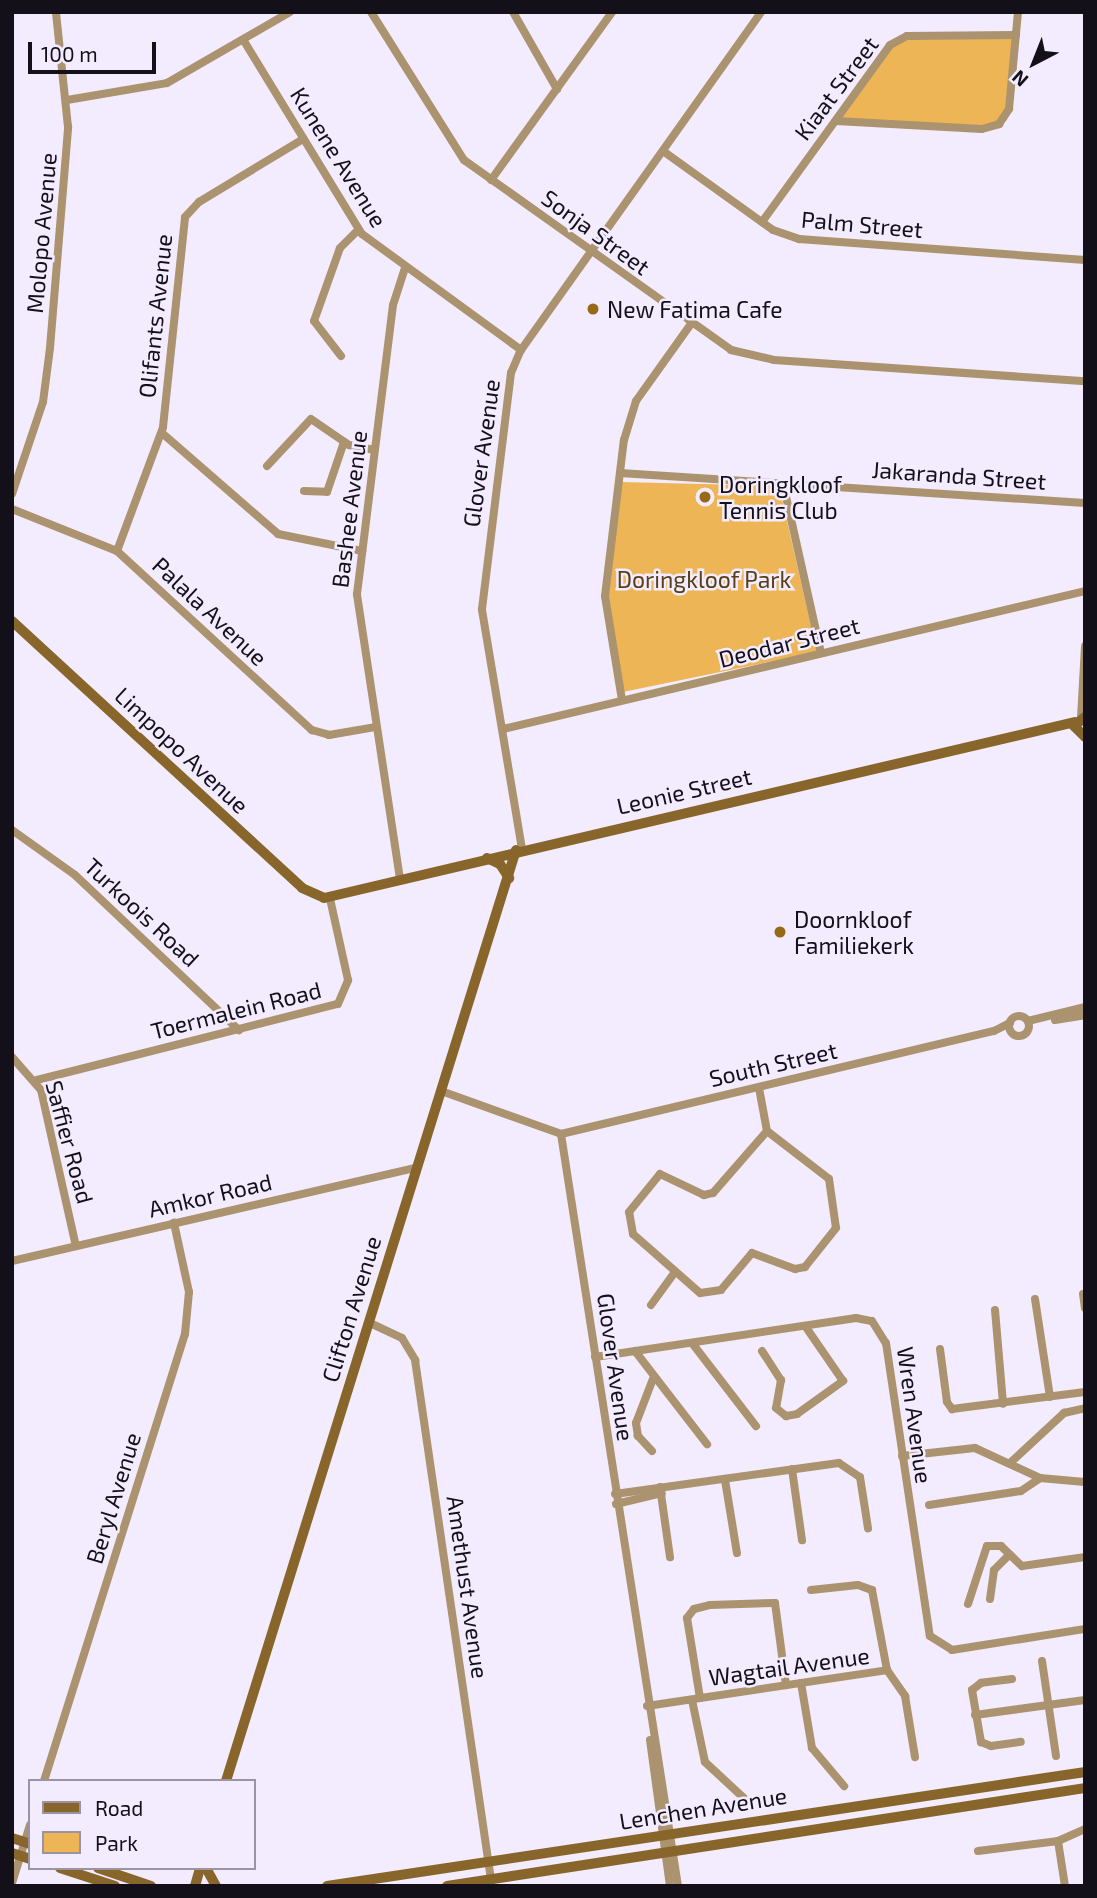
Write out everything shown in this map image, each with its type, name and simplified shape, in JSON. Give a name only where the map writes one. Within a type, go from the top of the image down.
[{"type":"street","name":"Molopo Avenue","points":[[12,494],[47,383],[67,100],[56,12]]},
{"type":"street","points":[[67,100],[167,83],[244,41],[290,12]]},
{"type":"street","name":"Sonja Street","points":[[371,12],[449,143],[491,180],[691,324],[750,357],[1085,381]]},
{"type":"street","points":[[513,12],[557,89]]},
{"type":"street","points":[[491,180],[612,12]]},
{"type":"street","name":"Glover Avenue","points":[[519,849],[482,597],[505,404],[521,350],[761,12]]},
{"type":"street","points":[[835,121],[982,130],[999,124],[1009,109],[1018,12]]},
{"type":"street","name":"Kiaat Street","points":[[762,222],[899,39],[1016,35]]},
{"type":"street","name":"Kunene Avenue","points":[[244,41],[358,230],[405,269],[521,350]]},
{"type":"street","name":"Olifants Avenue","points":[[117,551],[162,433],[185,217],[199,201],[303,139]]},
{"type":"street","name":"Palm Street","points":[[663,151],[762,222],[799,239],[1085,260]]},
{"type":"street","points":[[341,356],[314,321],[341,248],[358,230]]},
{"type":"street","name":"Bashee Avenue","points":[[400,879],[358,611],[362,551],[393,306],[405,269]]},
{"type":"street","points":[[622,700],[605,596],[620,473],[636,401],[691,324]]},
{"type":"street","points":[[267,466],[311,419],[344,442],[375,450]]},
{"type":"street","points":[[162,433],[278,534],[362,551]]},
{"type":"street","points":[[304,491],[327,492],[344,442]]},
{"type":"street","name":"Jakaranda Street","points":[[620,473],[1085,503]]},
{"type":"street","points":[[783,483],[821,653]]},
{"type":"street","name":"Palala Avenue","points":[[12,509],[117,551],[307,727],[329,735],[376,727]]},
{"type":"street","name":"Deodar Street","points":[[503,729],[1085,591]]},
{"type":"street","name":"Limpopo Avenue","points":[[12,621],[302,888],[330,899]]},
{"type":"street","points":[[1081,723],[1085,646]]},
{"type":"street","name":"Leonie Street","points":[[330,899],[519,849],[1081,723]]},
{"type":"street","name":"Turkoois Road","points":[[12,830],[75,875],[239,1030]]},
{"type":"street","name":"Clifton Avenue","points":[[227,1779],[416,1168],[444,1092],[519,849]]},
{"type":"street","points":[[486,858],[500,864],[509,878]]},
{"type":"street","name":"Toermalein Road","points":[[37,1080],[327,1010],[344,997],[348,980],[330,899]]},
{"type":"street","points":[[1029,1024],[1020,1016],[1010,1023],[1013,1034],[1022,1035],[1029,1024],[1085,1007]]},
{"type":"street","points":[[1029,1024],[1085,1015]]},
{"type":"street","name":"South Street","points":[[561,1133],[994,1031],[1010,1023]]},
{"type":"street","name":"South Street","points":[[994,1031],[1013,1034]]},
{"type":"street","name":"Saffier Road","points":[[12,1057],[37,1080],[76,1246]]},
{"type":"street","points":[[759,1088],[767,1131],[829,1179],[834,1233],[800,1269],[752,1253],[712,1294],[694,1289],[629,1229],[632,1206],[660,1174],[704,1195],[713,1193],[767,1131]]},
{"type":"street","points":[[444,1092],[561,1133]]},
{"type":"street","name":"Glover Avenue","points":[[561,1133],[650,1729],[678,1886]]},
{"type":"street","name":"Amkor Road","points":[[12,1261],[416,1168]]},
{"type":"street","name":"Beryl Avenue","points":[[45,1779],[185,1334],[189,1292],[174,1223]]},
{"type":"street","points":[[651,1305],[674,1273]]},
{"type":"street","points":[[1083,1294],[1085,1308]]},
{"type":"street","points":[[1035,1300],[1049,1397]]},
{"type":"street","points":[[995,1310],[1003,1404]]},
{"type":"street","name":"Wren Avenue","points":[[595,1357],[856,1318],[880,1328],[902,1456],[924,1613],[935,1643],[958,1650],[1085,1629]]},
{"type":"street","name":"Amethust Avenue","points":[[370,1323],[402,1338],[415,1360],[491,1880]]},
{"type":"street","points":[[762,1351],[781,1380],[776,1408],[786,1416],[797,1414],[843,1381],[805,1326]]},
{"type":"street","points":[[692,1343],[756,1426]]},
{"type":"street","points":[[940,1349],[950,1408],[1003,1404],[1085,1392]]},
{"type":"street","points":[[635,1351],[707,1444]]},
{"type":"street","points":[[652,1451],[638,1436],[636,1423],[653,1376]]},
{"type":"street","points":[[1010,1463],[1063,1413],[1085,1408]]},
{"type":"street","points":[[902,1456],[975,1448],[1040,1478],[1085,1482]]},
{"type":"street","points":[[615,1494],[662,1490],[832,1463],[853,1468],[861,1483],[868,1528]]},
{"type":"street","points":[[792,1469],[802,1540]]},
{"type":"street","points":[[929,1505],[1021,1490],[1040,1478]]},
{"type":"street","points":[[725,1480],[737,1553]]},
{"type":"street","points":[[616,1504],[662,1490]]},
{"type":"street","points":[[662,1490],[670,1557]]},
{"type":"street","points":[[968,1604],[983,1550],[996,1544],[1022,1566],[1085,1558]]},
{"type":"street","points":[[990,1599],[994,1570],[1009,1555]]},
{"type":"street","points":[[811,1590],[858,1586],[872,1590],[887,1670]]},
{"type":"street","points":[[747,1801],[705,1762],[687,1618],[694,1609],[710,1605],[775,1603],[786,1685]]},
{"type":"street","points":[[1042,1661],[1056,1756]]},
{"type":"street","name":"Wagtail Avenue","points":[[647,1706],[887,1670],[905,1696],[915,1757]]},
{"type":"street","points":[[1012,1679],[974,1687],[975,1715],[983,1744],[1021,1742]]},
{"type":"street","points":[[802,1683],[813,1748],[844,1786]]},
{"type":"street","points":[[975,1715],[1085,1700]]},
{"type":"street","name":"Lenchen Avenue","points":[[327,1886],[1085,1772]]},
{"type":"street","name":"Lenchen Avenue","points":[[447,1886],[1085,1788]]},
{"type":"street","points":[[978,1851],[1058,1841],[1085,1829]]},
{"type":"street","points":[[12,1838],[27,1843],[12,1883]]},
{"type":"street","points":[[1058,1841],[1065,1886]]},
{"type":"street","name":"Glover Avenue","points":[[670,1886],[671,1853]]},
{"type":"street","points":[[66,1870],[115,1886]]},
{"type":"street","points":[[104,1870],[151,1886]]},
{"type":"street","points":[[207,1870],[216,1886]]},
{"type":"green space","points":[[909,38],[1014,38],[1007,120],[982,132],[841,118],[892,45]]},
{"type":"green space","name":"Doringkloof Park","points":[[621,482],[779,486],[817,652],[623,692],[607,596]]},
{"type":"place","name":"New Fatima Cafe","points":[[593,309]]},
{"type":"place","name":"Doringkloof Tennis Club","points":[[705,497]]},
{"type":"place","name":"Doornkloof Familiekerk","points":[[780,932]]}]
